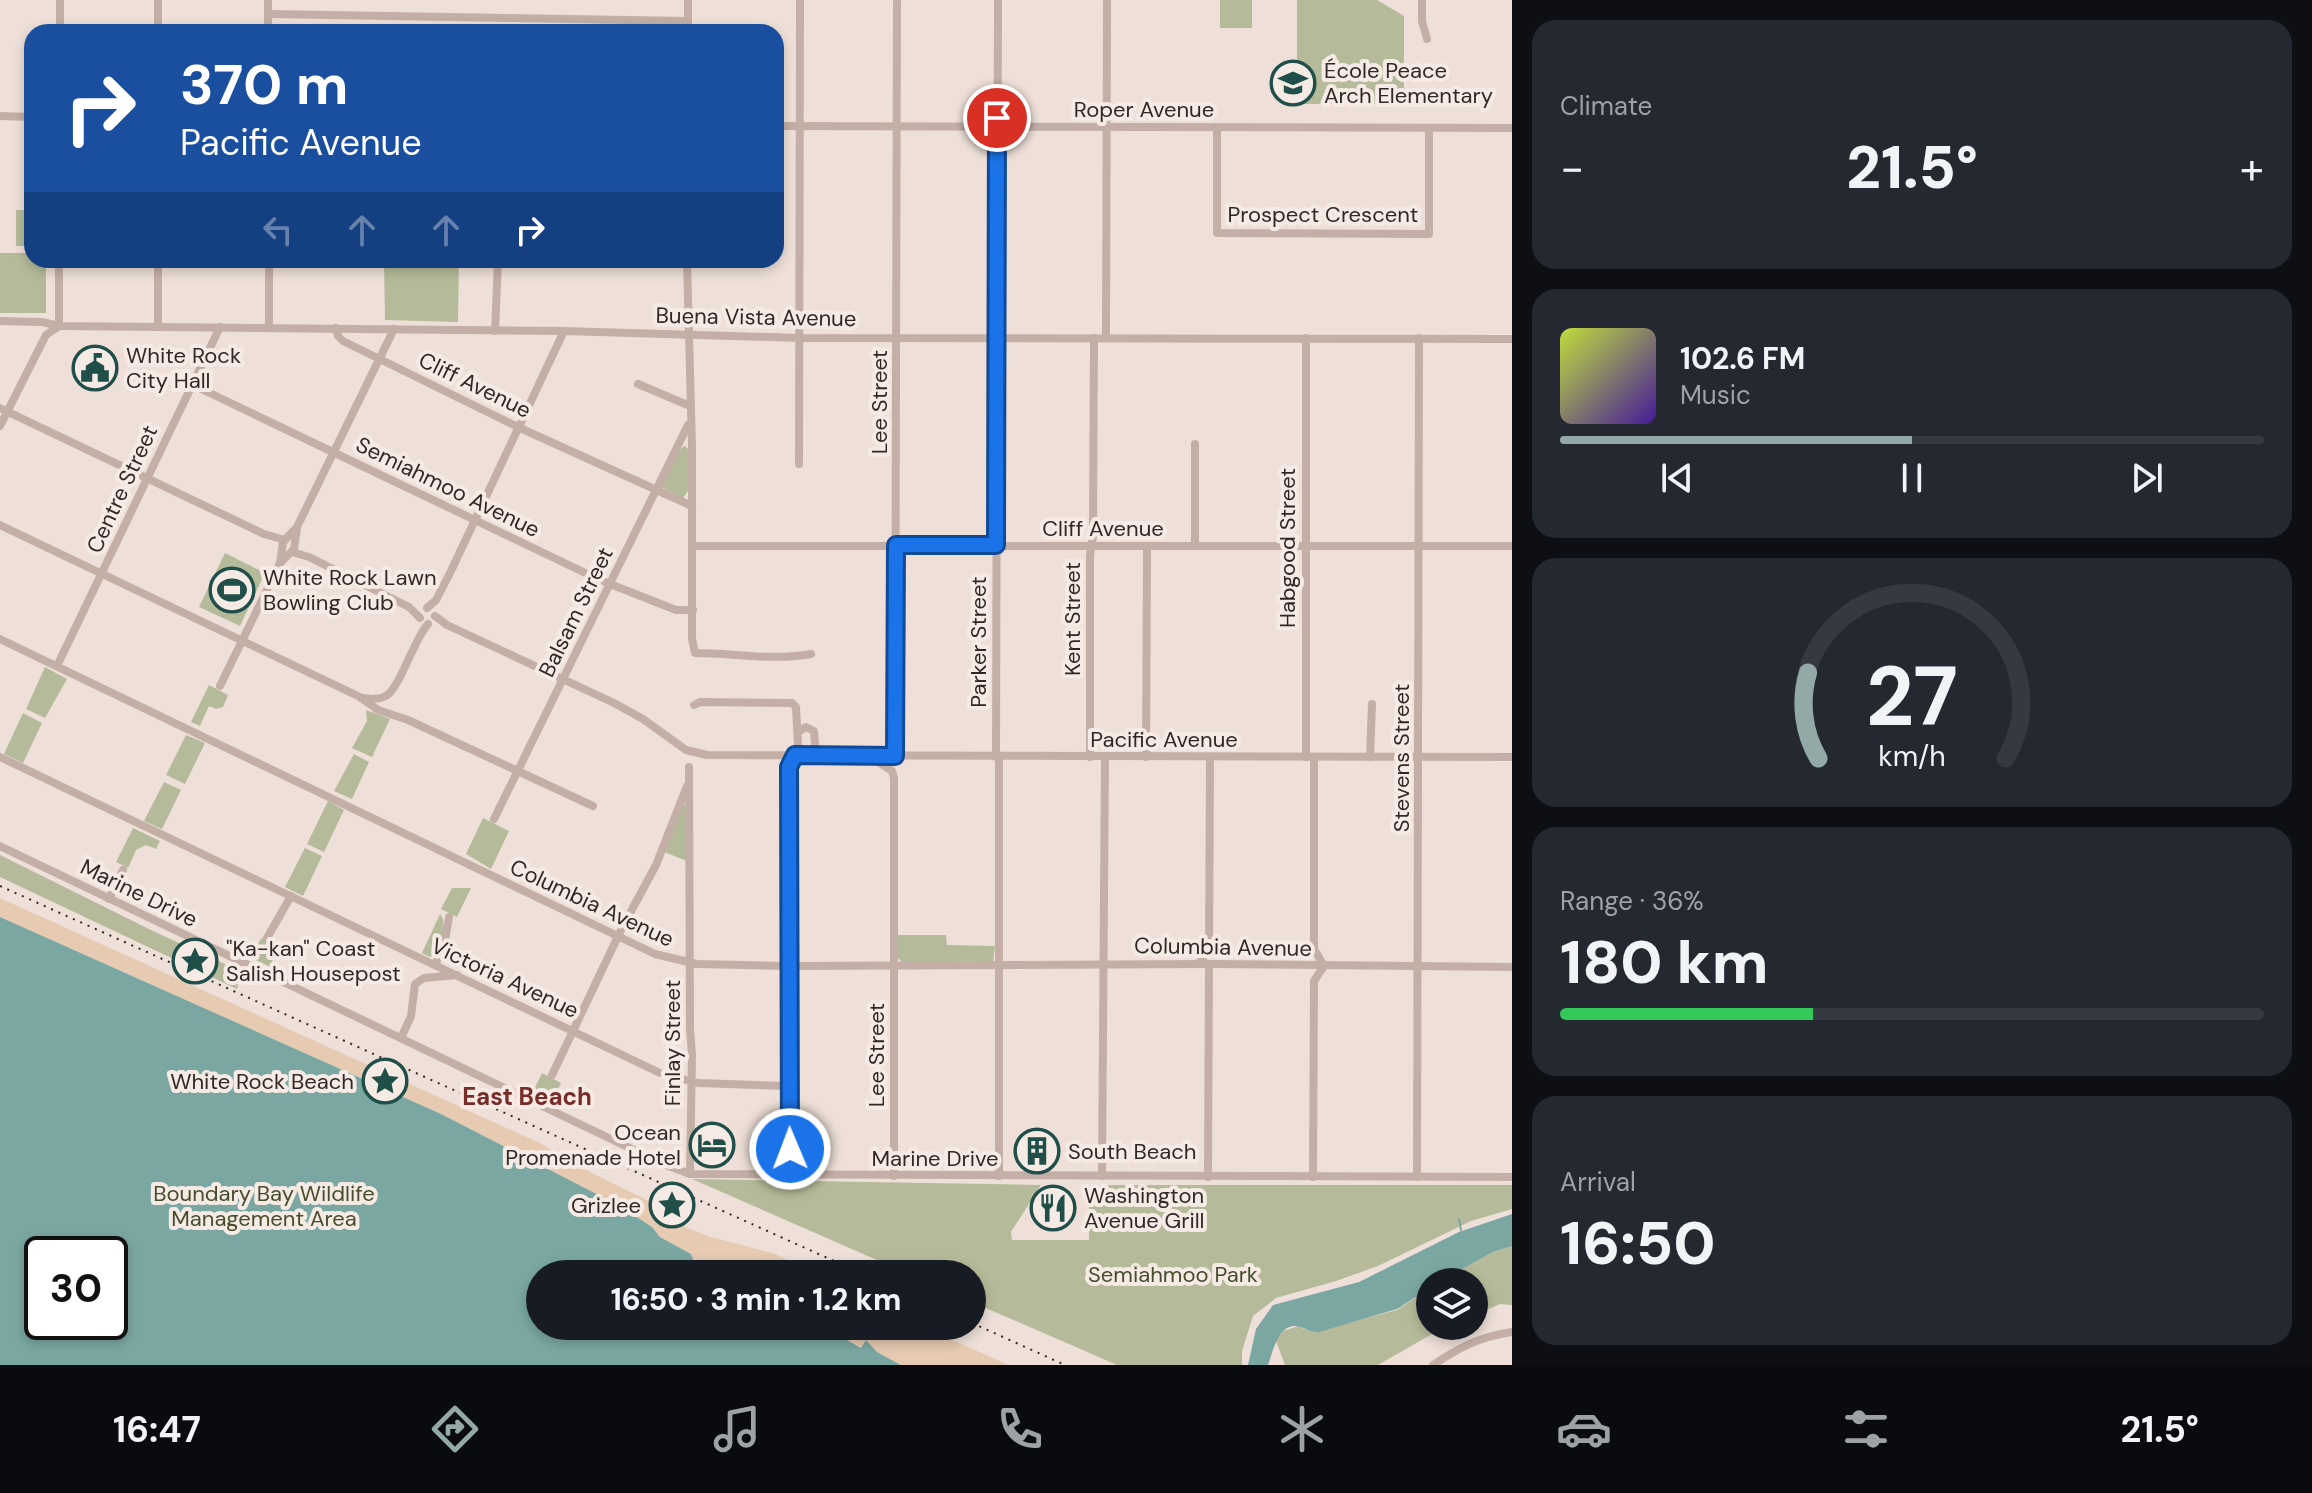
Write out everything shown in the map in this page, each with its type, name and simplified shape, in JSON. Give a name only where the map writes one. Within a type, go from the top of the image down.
[{"type":"street","points":[[60,0],[60,24]]},
{"type":"street","points":[[158,0],[158,24]]},
{"type":"street","points":[[268,0],[268,24]]},
{"type":"street","points":[[268,14],[688,21],[688,0]]},
{"type":"street","points":[[799,464],[800,0]]},
{"type":"street","name":"Lee Street","points":[[895,756],[897,0]]},
{"type":"street","name":"Parker Street","points":[[998,0],[996,545],[999,1176]]},
{"type":"street","points":[[1106,337],[1107,0]]},
{"type":"street","points":[[1422,0],[1422,21],[1427,39]]},
{"type":"street","points":[[0,116],[24,117]]},
{"type":"street","name":"Roper Avenue","points":[[784,126],[1512,128]]},
{"type":"street","name":"Prospect Crescent","points":[[1217,127],[1217,233],[1429,234],[1429,128]]},
{"type":"street","points":[[0,426],[4,410],[46,335],[59,326],[59,268]]},
{"type":"street","points":[[158,268],[158,326]]},
{"type":"street","points":[[269,268],[269,328]]},
{"type":"street","points":[[495,331],[498,268]]},
{"type":"street","points":[[687,268],[695,653],[797,657],[811,654]]},
{"type":"street","name":"Buena Vista Avenue","points":[[0,321],[42,322],[59,326],[564,331],[800,338],[1512,339]]},
{"type":"street","name":"Centre Street","points":[[57,666],[220,327]]},
{"type":"street","name":"Cliff Avenue","points":[[336,328],[343,341],[520,428],[692,506]]},
{"type":"street","points":[[220,686],[394,329]]},
{"type":"street","points":[[395,715],[389,705],[391,692],[564,331]]},
{"type":"street","name":"Kent Street","points":[[1090,757],[1094,338]]},
{"type":"street","name":"Habgood Street","points":[[1306,338],[1305,546],[1314,949]]},
{"type":"street","name":"Stevens Street","points":[[1417,1177],[1419,338]]},
{"type":"street","points":[[638,384],[690,406]]},
{"type":"street","name":"Semiahmoo Avenue","points":[[193,385],[609,584],[676,610],[693,610]]},
{"type":"street","name":"Pacific Avenue","points":[[4,410],[630,711],[693,753],[998,757],[1512,757]]},
{"type":"street","name":"Balsam Street","points":[[494,819],[690,422]]},
{"type":"street","points":[[1195,444],[1195,546]]},
{"type":"street","points":[[0,525],[360,697],[378,710],[593,806]]},
{"type":"street","name":"Cliff Avenue","points":[[693,546],[1512,546]]},
{"type":"street","points":[[1146,757],[1147,546]]},
{"type":"street","name":"Columbia Avenue","points":[[0,639],[655,954],[690,964],[1512,967]]},
{"type":"street","points":[[360,697],[378,699],[391,692]]},
{"type":"street","points":[[694,705],[700,702],[792,703],[796,707],[798,732],[795,755],[789,767],[790,1175]]},
{"type":"street","points":[[1370,757],[1372,704]]},
{"type":"street","points":[[798,732],[806,727],[813,730],[816,755]]},
{"type":"street","name":"Lee Street","points":[[868,756],[892,771],[894,778],[894,1176]]},
{"type":"street","name":"Victoria Avenue","points":[[0,757],[660,1073],[691,1082],[788,1086]]},
{"type":"street","points":[[1102,1176],[1105,757]]},
{"type":"street","points":[[1197,964],[1209,951],[1210,757]]},
{"type":"street","name":"Finlay Street","points":[[689,767],[690,1174]]},
{"type":"street","points":[[552,1075],[617,936],[656,865],[690,779]]},
{"type":"street","name":"Marine Drive","points":[[0,846],[663,1164],[690,1174],[1512,1177]]},
{"type":"street","points":[[109,899],[123,870]]},
{"type":"street","points":[[267,938],[291,896]]},
{"type":"street","points":[[435,965],[444,946],[449,917]]},
{"type":"street","points":[[1313,1177],[1314,981],[1324,966],[1314,949],[1303,965],[1314,981]]},
{"type":"street","points":[[1209,951],[1220,965]]},
{"type":"street","points":[[1208,1177],[1209,964]]},
{"type":"street","points":[[401,1038],[411,1016],[415,984],[424,978],[457,975]]},
{"type":"street","points":[[1433,1365],[1459,1347],[1486,1336],[1512,1332]]},
{"type":"green space","points":[[1220,0],[1252,0],[1252,28],[1220,28]]},
{"type":"green space","points":[[1297,0],[1377,0],[1404,16],[1404,104],[1297,104]]},
{"type":"green space","points":[[16,210],[24,210],[24,246],[16,246]]},
{"type":"green space","points":[[0,253],[24,253],[24,268],[46,268],[46,313],[0,313]]},
{"type":"green space","points":[[384,268],[459,268],[458,322],[385,320]]},
{"type":"green space","points":[[685,446],[688,449],[688,491],[683,498],[661,487],[680,449]]},
{"type":"green space","name":"White Rock Lawn Bowling Club","points":[[225,553],[265,573],[240,626],[199,607]]},
{"type":"green space","points":[[45,667],[67,679],[45,718],[26,709]]},
{"type":"green space","points":[[209,685],[228,695],[223,707],[216,709],[209,706],[200,726],[191,722]]},
{"type":"green space","points":[[366,710],[390,719],[372,757],[352,748],[367,721]]},
{"type":"green space","points":[[23,713],[42,723],[23,763],[4,754]]},
{"type":"green space","points":[[186,735],[205,743],[185,784],[166,775]]},
{"type":"green space","points":[[354,754],[369,762],[352,799],[334,791]]},
{"type":"green space","points":[[164,782],[181,790],[162,829],[144,821]]},
{"type":"green space","points":[[328,801],[344,810],[324,852],[307,844]]},
{"type":"green space","points":[[684,803],[687,809],[687,861],[664,852]]},
{"type":"green space","points":[[483,818],[509,831],[491,869],[466,854]]},
{"type":"green space","points":[[133,828],[160,841],[156,849],[146,845],[136,850],[128,868],[116,862]]},
{"type":"green space","points":[[305,848],[322,856],[303,896],[285,887]]},
{"type":"green space","points":[[0,855],[227,965],[238,985],[237,989],[0,877]]},
{"type":"green space","points":[[452,888],[471,888],[457,917],[441,909]]},
{"type":"green space","points":[[440,914],[444,927],[442,938],[437,952],[430,957],[422,953]]},
{"type":"green space","points":[[898,935],[946,935],[947,945],[995,946],[993,962],[903,963],[898,958]]},
{"type":"green space","points":[[261,938],[278,946],[270,967],[252,958]]},
{"type":"green space","points":[[542,1073],[561,1083],[550,1105],[531,1096]]},
{"type":"green space","name":"Semiahmoo Park","points":[[692,1179],[1041,1185],[1011,1232],[1012,1240],[1089,1240],[1089,1185],[1512,1185],[1512,1209],[1471,1221],[1378,1266],[1276,1298],[1253,1316],[1242,1351],[1242,1365],[1117,1365],[986,1308],[986,1260],[877,1260]]},
{"type":"green space","points":[[1512,1246],[1512,1305],[1500,1304],[1488,1309],[1488,1268],[1464,1268],[1493,1252]]},
{"type":"green space","points":[[1416,1297],[1416,1340],[1422,1340],[1378,1365],[1285,1365],[1276,1341],[1283,1331],[1299,1326],[1304,1329],[1352,1322],[1397,1310]]},
{"type":"sand","name":"White Rock Beach","points":[[0,898],[540,1143],[580,1167],[651,1202],[669,1214],[670,1221],[788,1260],[693,1260],[691,1254],[660,1237],[652,1227],[620,1206],[441,1114],[0,917]]},
{"type":"sand","points":[[847,1340],[866,1340],[862,1348]]},
{"type":"sand","points":[[866,1340],[952,1340],[1009,1365],[901,1365],[877,1352]]},
{"type":"water","name":"Boundary Bay Wildlife Management Area","points":[[0,917],[441,1114],[620,1206],[652,1227],[660,1237],[691,1254],[693,1260],[526,1260],[526,1340],[847,1340],[861,1348],[866,1340],[877,1352],[901,1365],[0,1365]]},
{"type":"water","points":[[1512,1214],[1512,1246],[1493,1252],[1464,1268],[1416,1268],[1416,1297],[1397,1309],[1319,1332],[1293,1326],[1287,1328],[1278,1338],[1268,1365],[1248,1365],[1256,1329],[1273,1305],[1359,1282],[1459,1232]]},
{"type":"waterway","points":[[1459,1219],[1461,1230]]},
{"type":"railway","points":[[0,886],[832,1260]]},
{"type":"railway","points":[[986,1329],[1065,1365]]},
{"type":"place","name":"École Peace Arch Elementary","points":[[1293,83]]},
{"type":"place","name":"White Rock City Hall","points":[[95,368]]},
{"type":"place","name":"White Rock Lawn Bowling Club","points":[[232,590]]},
{"type":"place","name":"\"Ka-kan\" Coast Salish Housepost","points":[[195,961]]},
{"type":"place","name":"White Rock Beach","points":[[385,1081]]},
{"type":"place","name":"Ocean Promenade Hotel","points":[[712,1145]]},
{"type":"place","name":"South Beach","points":[[1037,1151]]},
{"type":"place","name":"Grizlee","points":[[672,1205]]},
{"type":"place","name":"Washington Avenue Grill","points":[[1053,1208]]},
{"type":"district","name":"East Beach","points":[[527,1096]]},
{"type":"route","points":[[790,1149],[789,767],[795,755],[895,756],[896,545],[996,545],[997,118]]}]
